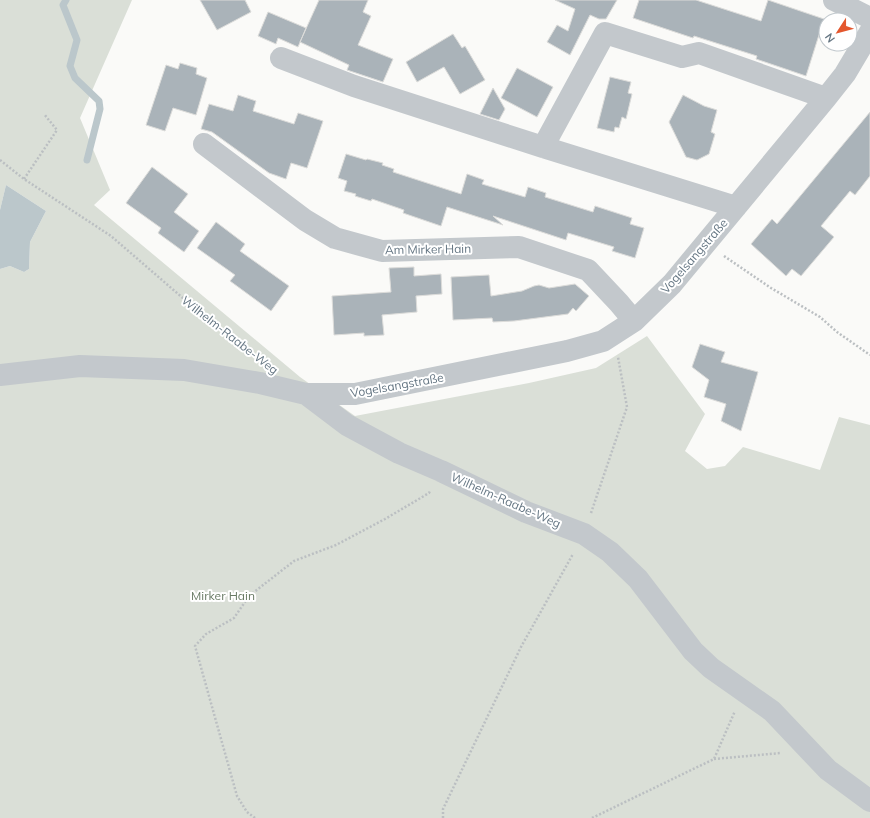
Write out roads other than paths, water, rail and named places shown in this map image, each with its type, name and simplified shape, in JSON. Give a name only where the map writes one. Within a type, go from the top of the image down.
[{"type":"street","points":[[834,0],[870,18]]},
{"type":"street","name":"Vogelsangstraße","points":[[0,375],[80,366],[184,370],[260,383],[306,394],[355,394],[567,351],[603,341],[634,321],[672,284],[845,74],[870,32]]},
{"type":"street","points":[[543,147],[605,33],[682,57],[699,53],[826,98]]},
{"type":"street","name":"Vogelsangstraße","points":[[281,58],[354,86],[736,207]]},
{"type":"street","name":"Am Mirker Hain","points":[[204,144],[305,220],[335,238],[382,251],[519,247],[588,270],[634,321]]},
{"type":"street","name":"Wilhelm-Raabe-Weg","points":[[306,394],[347,425],[400,453],[526,512],[584,534],[610,552],[638,579],[693,651],[711,668],[772,711],[828,770],[870,801]]},
{"type":"waterway","points":[[66,0],[63,5],[77,40],[70,66],[75,78],[99,101],[100,109],[87,160]]},
{"type":"park label","name":"Mirker Hain","points":[[223,595]]}]
